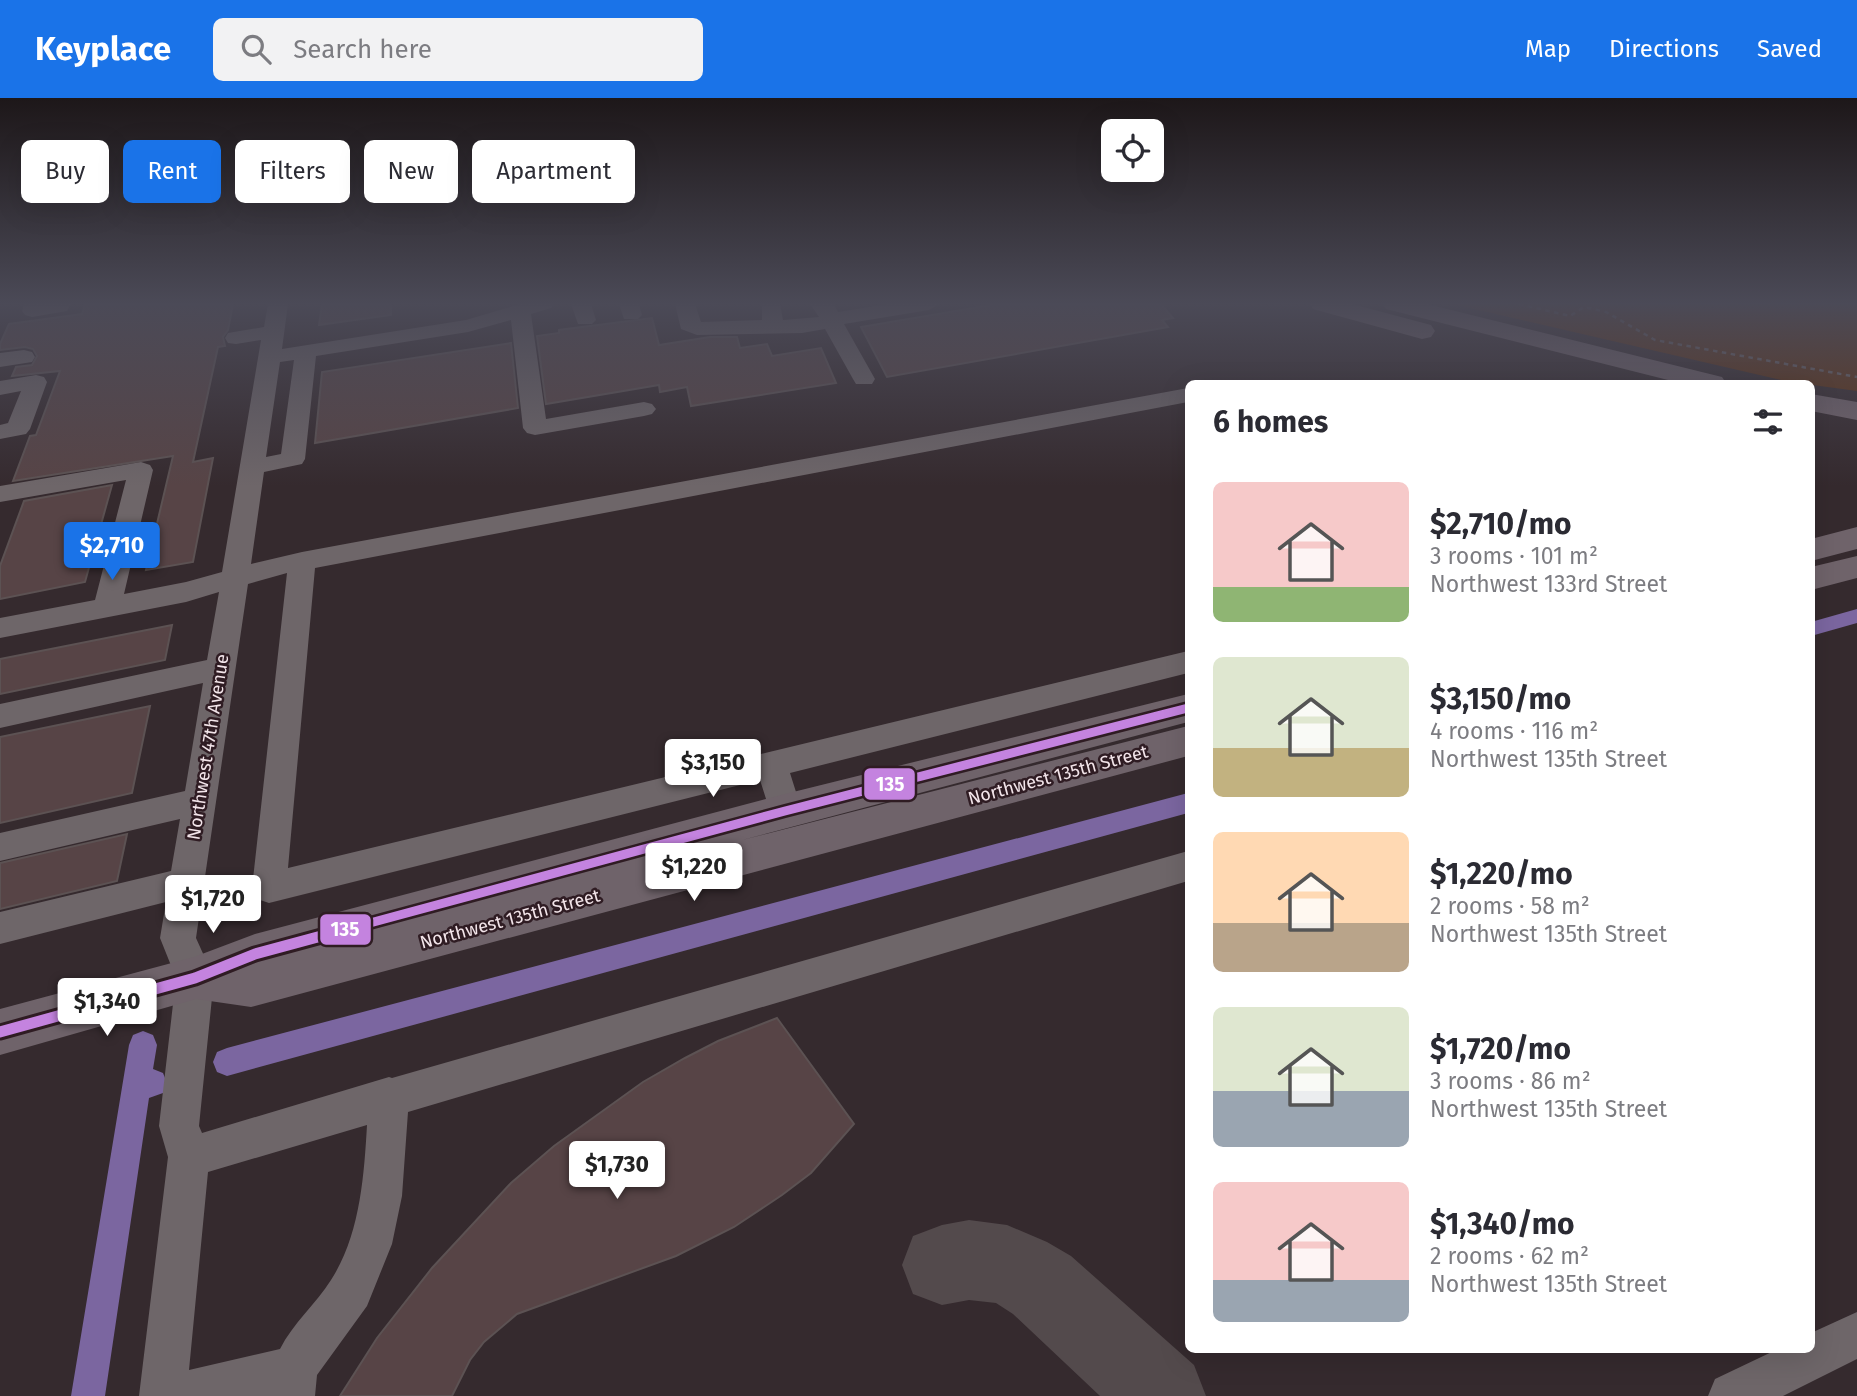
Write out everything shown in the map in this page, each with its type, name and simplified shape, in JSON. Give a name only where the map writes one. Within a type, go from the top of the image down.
[{"type":"highway","points":[[1554,365],[1613,380]]},
{"type":"highway","points":[[1638,365],[1700,380]]},
{"type":"highway","points":[[1815,403],[1857,411]]},
{"type":"highway","points":[[1815,426],[1857,433]]},
{"type":"main road","points":[[1815,549],[1857,538]]},
{"type":"main road","points":[[1815,578],[1857,567]]},
{"type":"main road","name":"Northwest 135th Street","points":[[0,1032],[195,978],[255,954],[785,811],[1185,709]]},
{"type":"main road","name":"Northwest 135th Street","points":[[195,978],[251,986],[1185,742]]},
{"type":"street","name":"Northwest 47th Avenue","points":[[163,1396],[189,1157],[179,1126],[195,978],[178,938],[268,365]]},
{"type":"street","points":[[252,467],[293,459],[304,365]]},
{"type":"street","points":[[536,365],[535,428],[644,409]]},
{"type":"street","points":[[856,365],[864,379]]},
{"type":"street","points":[[0,388],[36,382],[18,429],[0,432]]},
{"type":"street","points":[[0,628],[186,593],[235,577],[302,561],[1185,396]]},
{"type":"street","points":[[0,494],[141,470],[107,608]]},
{"type":"street","points":[[302,561],[269,887],[1185,663]]},
{"type":"street","points":[[0,716],[220,668]]},
{"type":"street","points":[[771,764],[785,811]]},
{"type":"street","points":[[0,847],[200,801]]},
{"type":"street","points":[[189,1157],[1185,867]]},
{"type":"street","points":[[0,928],[187,882]]},
{"type":"street","points":[[177,1396],[293,1382],[351,1290],[368,1252],[378,1216],[389,1097]]},
{"type":"street","points":[[1732,1396],[1857,1335]]},
{"type":"path","points":[[1789,365],[1857,377]]},
{"type":"shaded area","points":[[1715,365],[1857,365],[1857,391],[1815,385],[1815,380],[1781,380]]},
{"type":"building","points":[[214,365],[193,462],[213,458],[193,562],[146,570],[173,456],[13,481],[30,436],[36,435],[60,371],[12,376],[16,367]]},
{"type":"building","points":[[370,365],[513,365],[518,408],[315,443],[322,372]]},
{"type":"building","points":[[541,365],[828,365],[836,383],[691,406],[687,387],[660,392],[659,385],[546,404]]},
{"type":"building","points":[[881,365],[957,365],[887,377]]},
{"type":"building","points":[[112,485],[85,582],[0,599],[0,566],[24,501]]},
{"type":"building","points":[[172,625],[165,660],[0,694],[0,659]]},
{"type":"building","points":[[150,706],[132,793],[0,823],[0,737]]},
{"type":"building","points":[[127,834],[117,881],[0,909],[0,863]]},
{"type":"building","points":[[777,1018],[854,1124],[811,1173],[734,1227],[676,1256],[517,1314],[484,1342],[470,1360],[452,1396],[340,1396],[377,1338],[432,1268],[511,1183],[554,1146],[643,1082],[718,1041]]},
{"type":"waterway","points":[[1815,628],[1857,616]]},
{"type":"waterway","points":[[227,1062],[1185,804]]},
{"type":"waterway","points":[[136,1088],[143,1045]]},
{"type":"waterway","points":[[136,1088],[153,1083]]},
{"type":"waterway","points":[[88,1396],[136,1088]]},
{"type":"taxiway","points":[[942,1265],[956,1261],[982,1260],[1019,1270],[1042,1285],[1163,1396]]},
{"type":"transit line","name":"135","points":[[0,1032],[195,978],[255,954],[785,811],[1185,709]]}]
